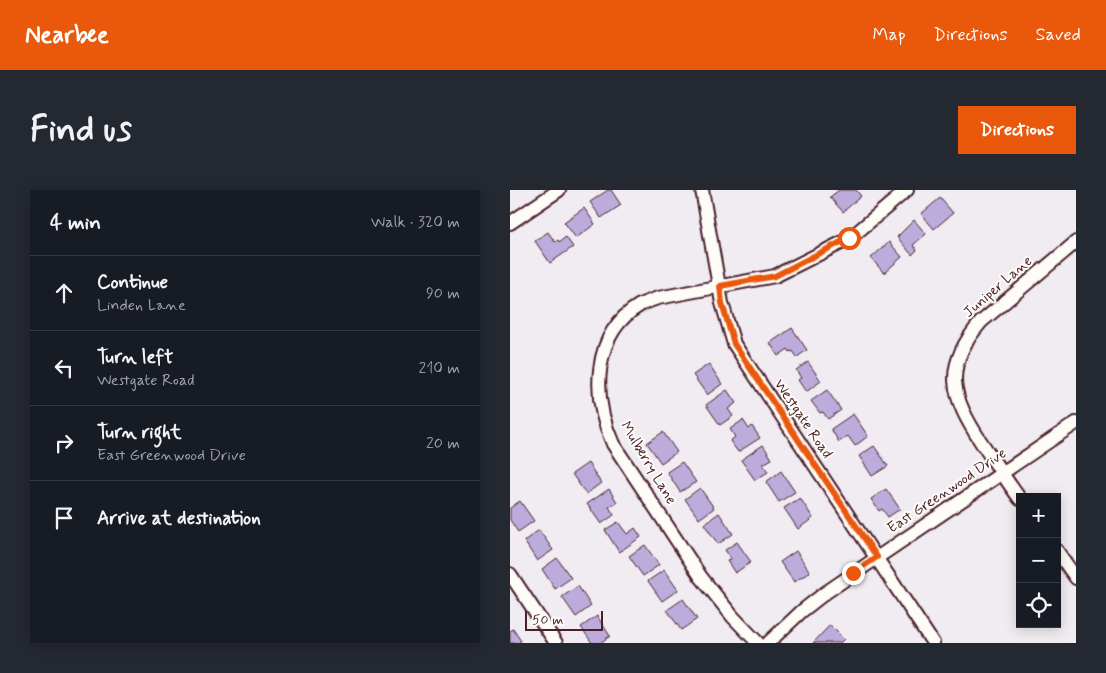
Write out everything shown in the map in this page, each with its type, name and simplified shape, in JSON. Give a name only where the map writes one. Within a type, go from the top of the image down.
[{"type":"street","points":[[510,222],[559,190]]},
{"type":"street","name":"Westgate Road","points":[[702,190],[722,303],[734,344],[933,643]]},
{"type":"street","name":"Mulberry Lane","points":[[758,643],[733,617],[701,577],[624,461],[606,428],[599,398],[599,378],[606,345],[627,316],[640,306],[658,298],[775,276],[849,238],[907,190]]},
{"type":"street","name":"Juniper Lane","points":[[1016,493],[971,426],[959,404],[955,385],[958,358],[962,347],[981,322],[1076,242]]},
{"type":"street","name":"East Greenwood Drive","points":[[768,643],[825,592],[1076,423]]},
{"type":"street","points":[[1061,557],[1076,578]]},
{"type":"street","points":[[510,574],[556,643]]},
{"type":"building","points":[[611,190],[621,205],[601,218],[590,202]]},
{"type":"building","points":[[839,190],[856,190],[861,196],[843,212],[830,197]]},
{"type":"building","points":[[940,198],[953,213],[934,229],[921,214]]},
{"type":"building","points":[[584,208],[595,224],[576,238],[564,222]]},
{"type":"building","points":[[914,220],[926,234],[913,245],[917,250],[912,255],[897,237]]},
{"type":"building","points":[[548,232],[555,242],[558,240],[559,242],[566,237],[573,247],[550,263],[535,241]]},
{"type":"building","points":[[889,242],[902,257],[884,273],[871,258]]},
{"type":"building","points":[[792,328],[807,350],[797,357],[793,351],[790,352],[788,349],[778,356],[770,343]]},
{"type":"building","points":[[808,362],[821,381],[806,392],[798,380],[801,378],[796,370]]},
{"type":"building","points":[[709,364],[722,384],[707,395],[693,375]]},
{"type":"building","points":[[727,390],[736,403],[728,409],[733,416],[720,425],[706,405]]},
{"type":"building","points":[[827,390],[841,410],[828,419],[823,412],[820,413],[811,401]]},
{"type":"building","points":[[853,414],[868,436],[855,446],[848,436],[839,442],[831,429]]},
{"type":"building","points":[[743,420],[749,429],[752,426],[760,438],[738,452],[730,441],[735,437],[730,429]]},
{"type":"building","points":[[663,432],[677,452],[661,463],[647,443]]},
{"type":"building","points":[[763,445],[772,459],[763,464],[768,472],[755,480],[741,460]]},
{"type":"building","points":[[874,446],[888,466],[872,476],[859,456]]},
{"type":"building","points":[[682,462],[696,482],[680,492],[667,472]]},
{"type":"building","points":[[588,463],[601,483],[586,494],[572,474]]},
{"type":"building","points":[[781,471],[795,492],[779,502],[766,482]]},
{"type":"building","points":[[700,488],[714,508],[699,519],[685,499]]},
{"type":"building","points":[[609,489],[617,502],[609,507],[614,515],[601,524],[587,504]]},
{"type":"building","points":[[886,489],[900,509],[888,517],[882,509],[879,511],[871,499]]},
{"type":"building","points":[[800,498],[813,518],[798,529],[784,508]]},
{"type":"building","points":[[520,501],[534,521],[518,532],[510,520],[510,508]]},
{"type":"building","points":[[719,513],[733,534],[718,544],[704,524]]},
{"type":"building","points":[[618,522],[627,534],[635,528],[641,537],[619,552],[605,530]]},
{"type":"building","points":[[539,530],[553,550],[537,561],[524,541]]},
{"type":"building","points":[[737,542],[751,562],[735,573],[727,561],[731,559],[725,550]]},
{"type":"building","points":[[645,545],[659,565],[643,576],[629,556]]},
{"type":"building","points":[[796,551],[810,572],[794,582],[780,562]]},
{"type":"building","points":[[557,558],[571,578],[555,589],[542,569]]},
{"type":"building","points":[[664,570],[678,590],[662,601],[648,581]]},
{"type":"building","points":[[578,586],[591,606],[576,617],[562,597]]},
{"type":"building","points":[[683,599],[697,619],[681,630],[667,610]]},
{"type":"building","points":[[597,616],[610,636],[600,643],[592,643],[581,627]]},
{"type":"building","points":[[830,625],[844,639],[840,643],[813,643]]},
{"type":"building","points":[[513,629],[521,641],[518,643],[510,643],[510,631]]},
{"type":"route","points":[[849,238],[775,276],[720,286],[722,303],[734,344],[877,557],[853,573]]}]
